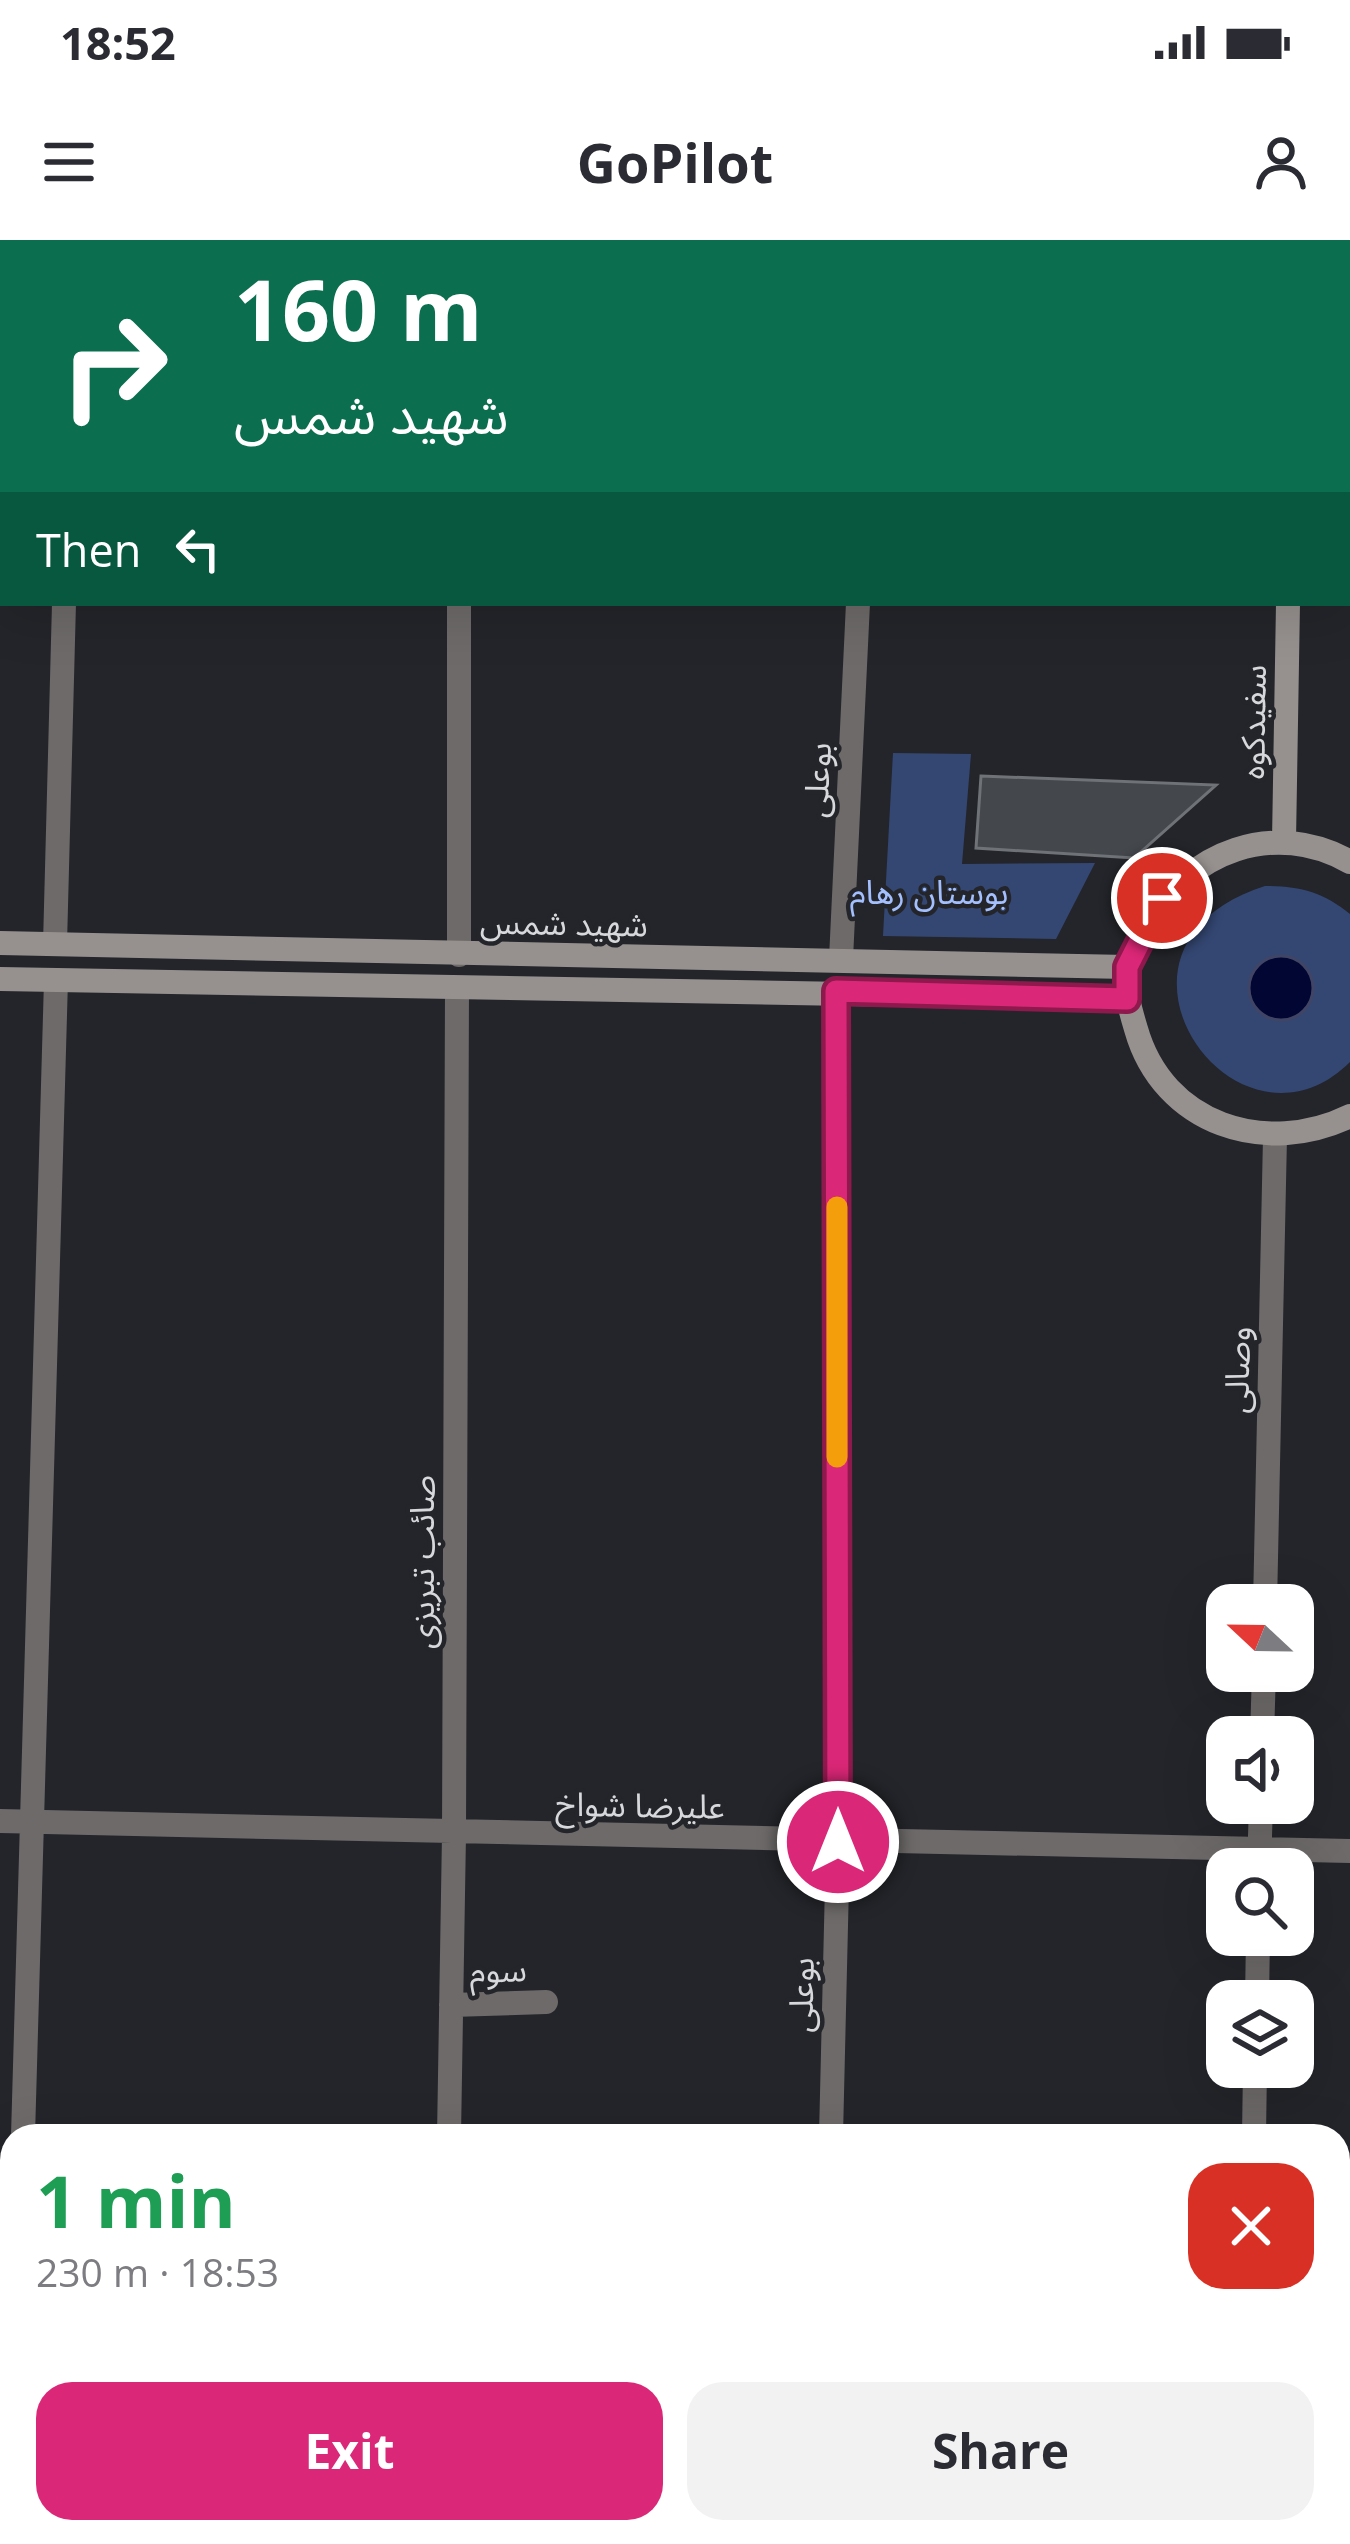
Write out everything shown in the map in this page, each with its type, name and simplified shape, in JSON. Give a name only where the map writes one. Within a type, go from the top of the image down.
[{"type":"main road","name":"سفیدکوه","points":[[1284,841],[1288,606]]},
{"type":"main road","points":[[1350,862],[1329,850],[1284,841],[1238,847],[1196,866],[1162,898],[1127,967],[1127,999],[1138,1039],[1156,1072],[1188,1106],[1229,1129],[1275,1137],[1320,1131],[1350,1116]]},
{"type":"main road","name":"شهید شمس","points":[[0,943],[1127,967]]},
{"type":"main road","points":[[56,944],[56,980]]},
{"type":"main road","name":"شهید شمس","points":[[0,980],[1127,999]]},
{"type":"street","points":[[56,944],[64,606]]},
{"type":"street","points":[[459,606],[459,955]]},
{"type":"street","name":"بوعلی","points":[[841,959],[858,606]]},
{"type":"street","points":[[23,2124],[56,980]]},
{"type":"street","name":"صائب تبریزی","points":[[449,2124],[457,988]]},
{"type":"street","name":"بوعلی","points":[[831,2124],[838,1842],[836,991]]},
{"type":"street","name":"وصالی","points":[[1265,1584],[1275,1137]]},
{"type":"street","name":"علیرضا شواخ","points":[[0,1821],[838,1842],[1206,1857]]},
{"type":"street","name":"علیرضا شواخ","points":[[1314,1854],[1350,1851]]},
{"type":"street","name":"سوم","points":[[452,2005],[546,2002]]},
{"type":"street","points":[[1254,2124],[1255,2088]]},
{"type":"green space","name":"بوستان رهام","points":[[893,753],[971,754],[962,864],[1095,863],[1056,939],[883,936]]},
{"type":"green space","points":[[1265,886],[1310,892],[1350,914],[1350,1062],[1306,1089],[1262,1091],[1223,1072],[1193,1039],[1178,998],[1182,955],[1209,916]],"holes":[[[1272,957],[1292,957],[1312,981],[1310,1002],[1294,1017]]]},
{"type":"shaded area","points":[[1281,956],[1304,965],[1313,988],[1304,1011],[1281,1020],[1258,1011],[1249,988],[1258,965]]},
{"type":"building","points":[[981,776],[1216,785],[1134,858],[976,848]]},
{"type":"slow traffic","points":[[837,1207],[837,1457]]},
{"type":"route","points":[[838,1842],[836,991],[1127,999],[1127,967],[1162,898]]}]
